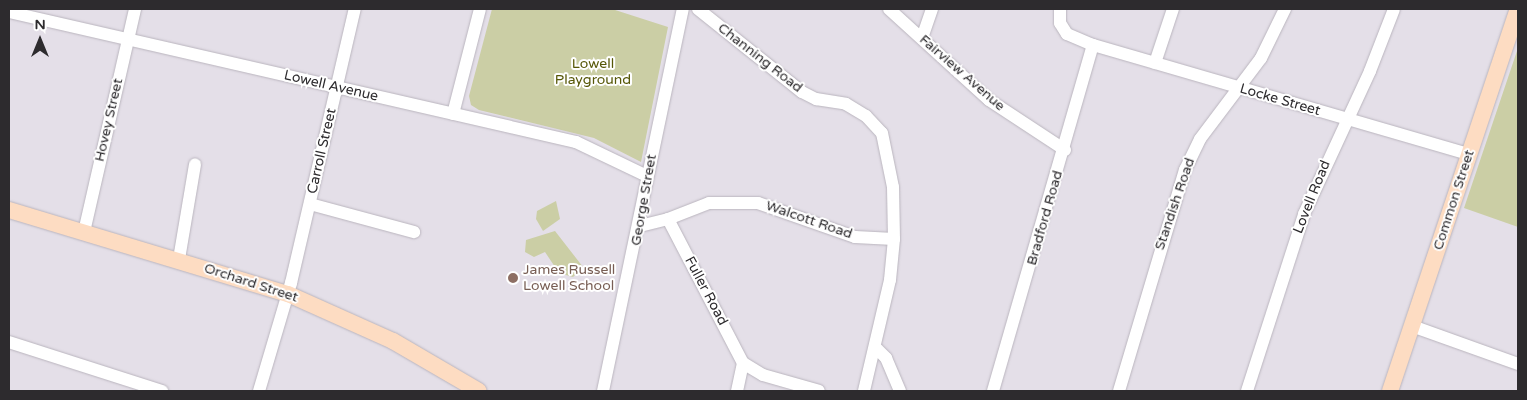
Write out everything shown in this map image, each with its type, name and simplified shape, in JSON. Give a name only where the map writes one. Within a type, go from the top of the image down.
[{"type":"main road","name":"Common Street","points":[[1390,391],[1518,9]]},
{"type":"main road","name":"Orchard Street","points":[[9,210],[179,259],[288,294],[393,341],[479,391]]},
{"type":"street","name":"Hovey Street","points":[[84,232],[135,9]]},
{"type":"street","name":"Carroll Street","points":[[259,391],[288,294],[355,9]]},
{"type":"street","points":[[458,115],[480,9]]},
{"type":"street","name":"George Street","points":[[603,391],[640,226],[647,176],[684,9]]},
{"type":"street","name":"Channing Road","points":[[698,9],[802,92],[816,99],[846,104],[866,116],[882,133],[893,187],[894,239],[890,280],[864,391]]},
{"type":"street","name":"Fairview Avenue","points":[[888,9],[989,100],[1064,150]]},
{"type":"street","points":[[922,38],[932,9]]},
{"type":"street","name":"Locke Street","points":[[1060,9],[1060,23],[1067,34],[1092,45],[1468,154]]},
{"type":"street","points":[[1155,63],[1173,9]]},
{"type":"street","name":"Standish Road","points":[[1119,391],[1184,170],[1200,139],[1261,58],[1285,9]]},
{"type":"street","name":"Lovell Road","points":[[1247,391],[1304,214],[1348,119],[1394,9]]},
{"type":"street","name":"Lowell Avenue","points":[[9,12],[576,142],[647,176]]},
{"type":"street","name":"Bradford Road","points":[[993,391],[1064,150],[1092,45]]},
{"type":"street","points":[[179,259],[195,164]]},
{"type":"street","name":"Walcott Road","points":[[668,219],[709,203],[750,202],[779,207],[855,236],[894,239]]},
{"type":"street","points":[[310,204],[414,232]]},
{"type":"street","points":[[640,226],[668,219]]},
{"type":"street","name":"Fuller Road","points":[[668,219],[742,363]]},
{"type":"street","points":[[1412,326],[1518,364]]},
{"type":"street","points":[[9,342],[162,391]]},
{"type":"street","points":[[875,347],[886,358],[900,391]]},
{"type":"street","points":[[737,391],[742,363],[763,374],[819,391]]},
{"type":"green space","name":"Lowell Playground","points":[[492,9],[612,9],[668,27],[641,162],[594,138],[479,110],[471,105],[469,96]]},
{"type":"green space","points":[[1518,48],[1518,227],[1464,208]]},
{"type":"green space","points":[[556,201],[560,219],[543,231],[536,219],[537,211]]},
{"type":"green space","points":[[555,231],[583,267],[573,277],[559,273],[545,252],[534,257],[525,252],[526,240]]},
{"type":"place","name":"James Russell Lowell School","points":[[513,278]]}]
